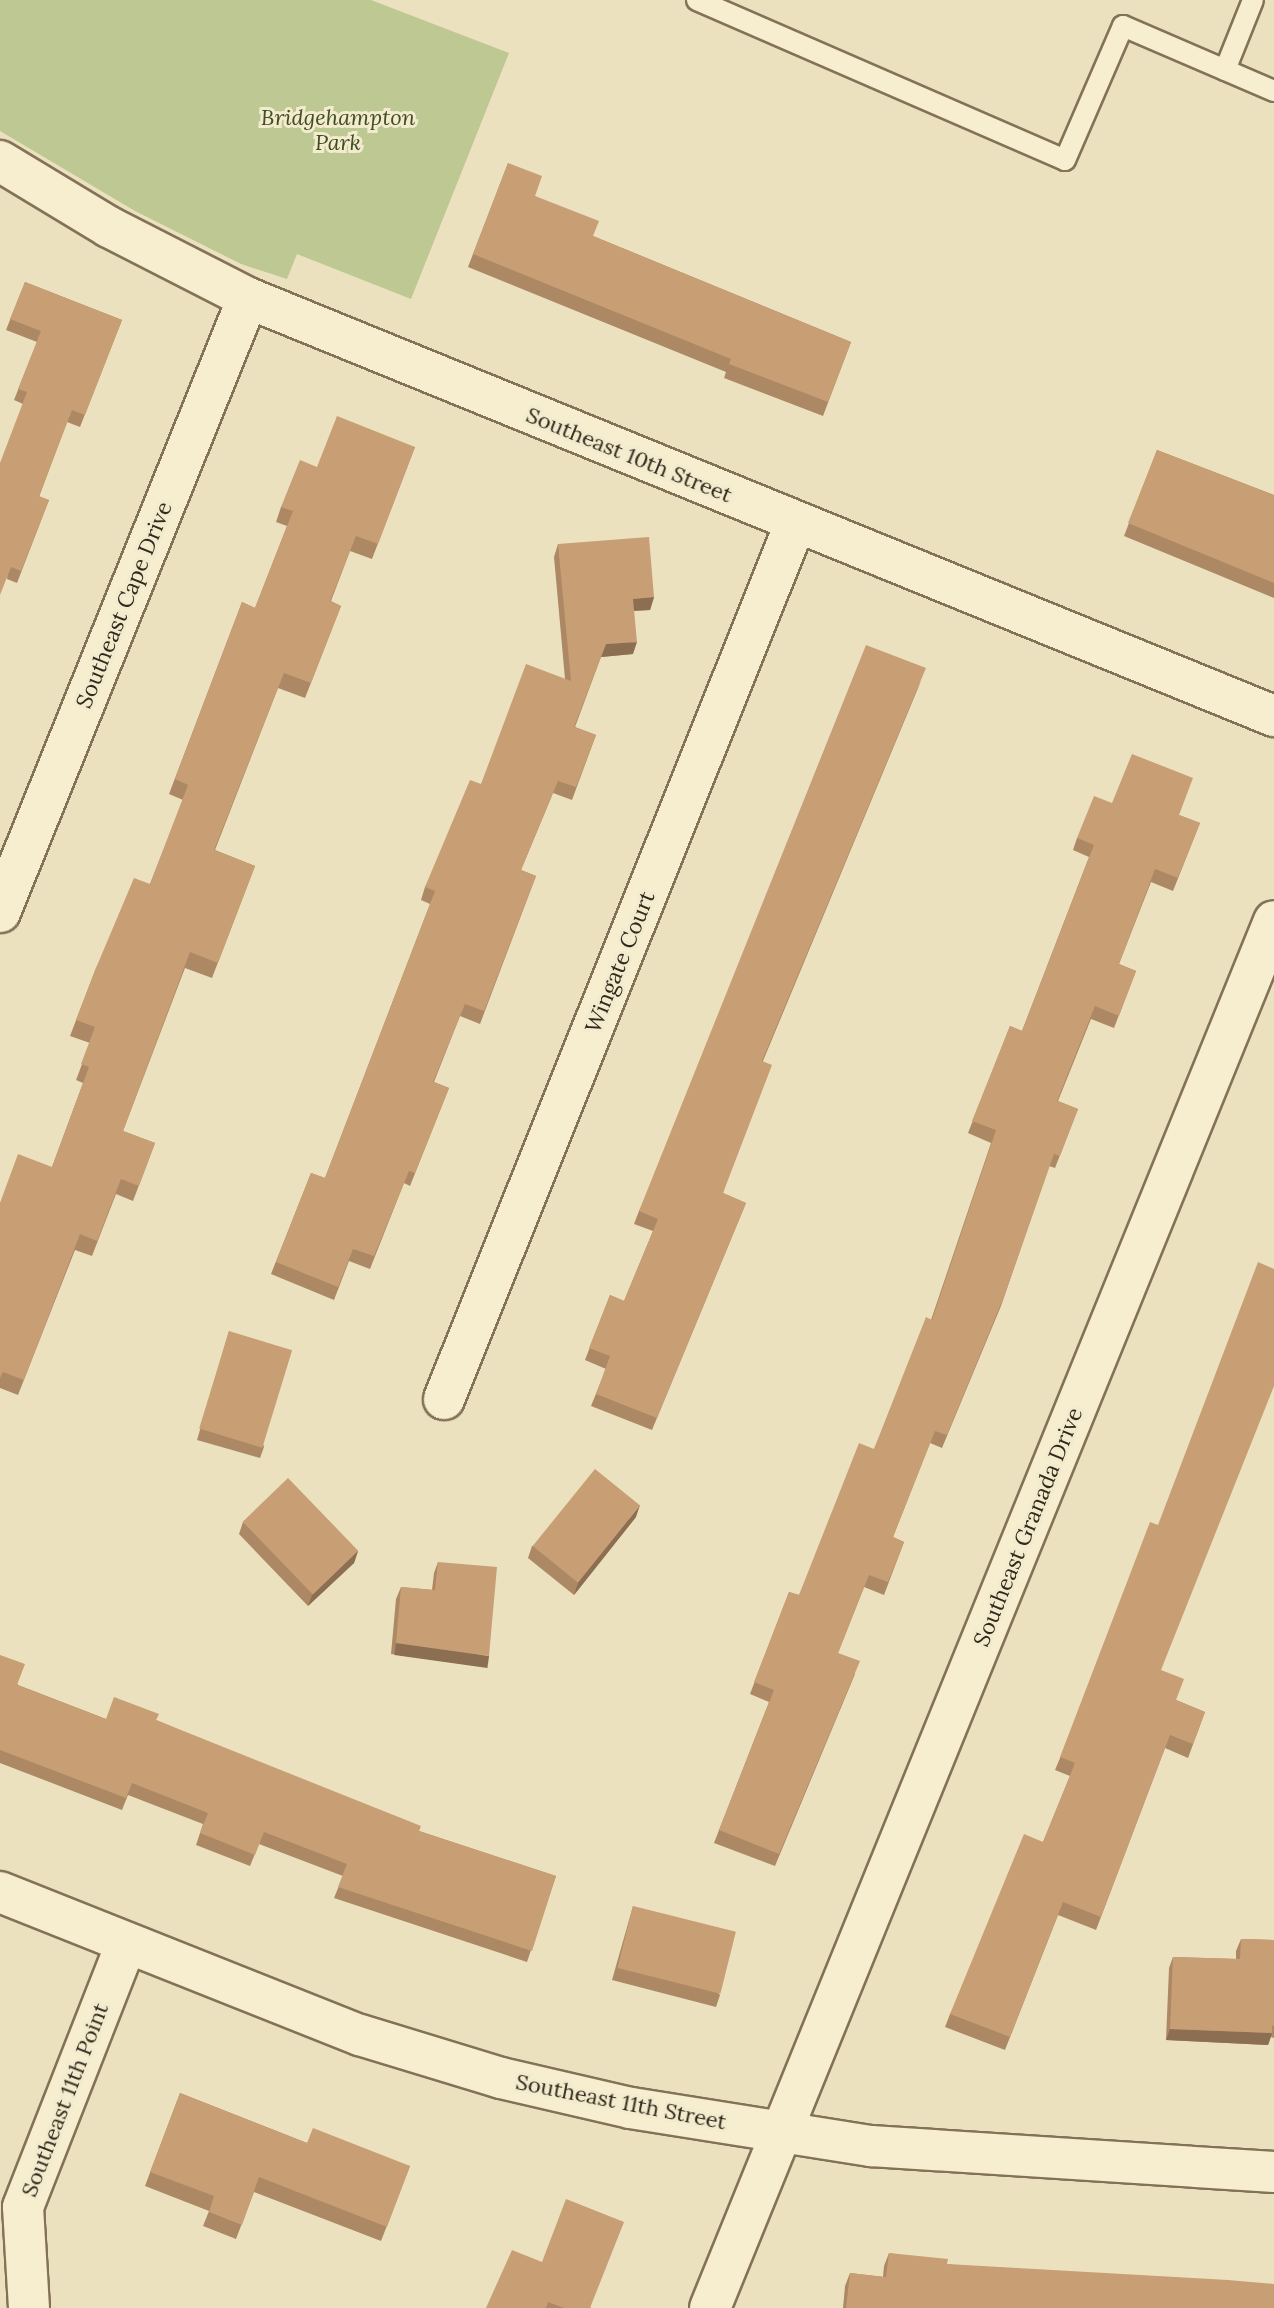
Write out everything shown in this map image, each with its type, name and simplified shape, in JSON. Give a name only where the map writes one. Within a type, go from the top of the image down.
[{"type":"street","name":"Southeast 10th Street","points":[[0,161],[109,227],[248,298],[795,524],[1274,716]]},
{"type":"street","name":"Southeast Cape Drive","points":[[0,912],[248,298]]},
{"type":"street","name":"Wingate Court","points":[[444,1399],[795,524]]},
{"type":"street","name":"Southeast Granada Drive","points":[[710,2308],[1274,921]]},
{"type":"street","name":"Southeast 11th Street","points":[[0,1892],[360,2035],[501,2078],[631,2108],[871,2146],[1274,2172]]},
{"type":"street","name":"Southeast 11th Point","points":[[29,2308],[23,2207],[126,1944]]},
{"type":"lane","points":[[697,0],[1065,160],[1123,26],[1274,91]]},
{"type":"lane","points":[[1225,70],[1253,0]]},
{"type":"green space","name":"Bridgehampton Park","points":[[0,0],[371,0],[509,53],[411,299],[297,254],[287,279],[241,264],[135,211],[0,131]]},
{"type":"building","points":[[508,163],[542,176],[535,196],[599,221],[593,236],[851,342],[828,402],[729,364],[731,359],[473,254]]},
{"type":"building","points":[[25,282],[122,320],[85,415],[72,410],[39,496],[49,500],[21,571],[11,567],[0,595],[0,463],[27,392],[18,389],[41,331],[10,319]]},
{"type":"building","points":[[337,416],[415,447],[378,544],[356,536],[330,601],[341,606],[311,683],[284,673],[214,850],[255,866],[218,963],[190,952],[123,1131],[155,1143],[139,1186],[121,1179],[97,1241],[80,1234],[24,1380],[3,1372],[0,1378],[0,1203],[18,1154],[52,1167],[89,1067],[81,1064],[95,1027],[76,1020],[134,878],[150,884],[188,785],[175,779],[242,602],[255,608],[293,511],[281,507],[300,460],[317,467]]},
{"type":"building","points":[[1157,450],[1274,495],[1274,583],[1128,523]]},
{"type":"building","points":[[649,537],[654,597],[633,599],[637,642],[606,644],[574,727],[596,735],[576,787],[558,781],[521,870],[536,876],[484,1011],[465,1004],[433,1082],[449,1088],[415,1173],[409,1171],[374,1256],[353,1249],[338,1287],[276,1262],[311,1173],[325,1178],[435,891],[425,887],[470,780],[481,784],[526,664],[571,681],[558,544]]},
{"type":"building","points":[[866,645],[926,668],[762,1061],[772,1065],[723,1193],[746,1203],[657,1418],[596,1394],[610,1356],[589,1348],[610,1295],[624,1301],[658,1219],[639,1211]]},
{"type":"building","points":[[1132,754],[1193,778],[1179,815],[1200,823],[1178,878],[1155,869],[1119,964],[1136,971],[1119,1016],[1095,1006],[1057,1101],[1078,1109],[1060,1156],[1054,1154],[1005,1294],[947,1435],[935,1431],[893,1537],[904,1542],[888,1582],[869,1575],[838,1653],[860,1661],[779,1854],[719,1830],[774,1690],[754,1682],[789,1592],[799,1595],[859,1443],[874,1449],[926,1317],[932,1320],[996,1130],[972,1121],[1010,1026],[1022,1031],[1094,845],[1077,838],[1094,796],[1112,803]]},
{"type":"building","points":[[1258,1262],[1274,1269],[1274,1386],[1161,1670],[1184,1679],[1176,1700],[1205,1712],[1193,1744],[1170,1735],[1101,1917],[1063,1902],[1010,2037],[950,2014],[1024,1834],[1043,1842],[1075,1763],[1060,1757],[1150,1522],[1158,1525]]},
{"type":"building","points":[[229,1331],[292,1350],[262,1448],[199,1429]]},
{"type":"building","points":[[595,1469],[640,1506],[578,1582],[533,1546]]},
{"type":"building","points":[[288,1478],[358,1551],[313,1594],[243,1522]]},
{"type":"building","points":[[438,1562],[497,1567],[489,1656],[396,1643],[401,1587],[435,1590]]},
{"type":"building","points":[[0,1655],[25,1664],[17,1685],[106,1719],[114,1697],[159,1714],[156,1720],[421,1826],[419,1831],[556,1876],[532,1951],[338,1887],[347,1864],[264,1832],[255,1855],[200,1833],[208,1813],[132,1783],[126,1798],[0,1750]]},
{"type":"building","points":[[633,1906],[736,1932],[720,1994],[618,1968]]},
{"type":"building","points":[[1241,1939],[1274,1940],[1272,2033],[1170,2029],[1173,1957],[1240,1959]]},
{"type":"building","points":[[180,2093],[307,2143],[313,2128],[410,2166],[387,2227],[259,2177],[242,2225],[209,2212],[214,2196],[150,2172]]},
{"type":"building","points":[[566,2199],[624,2222],[590,2308],[564,2308],[548,2302],[546,2308],[486,2308],[512,2250],[542,2262]]},
{"type":"building","points":[[889,2253],[948,2259],[947,2264],[1274,2284],[1274,2308],[846,2308],[850,2273],[886,2277]]}]
